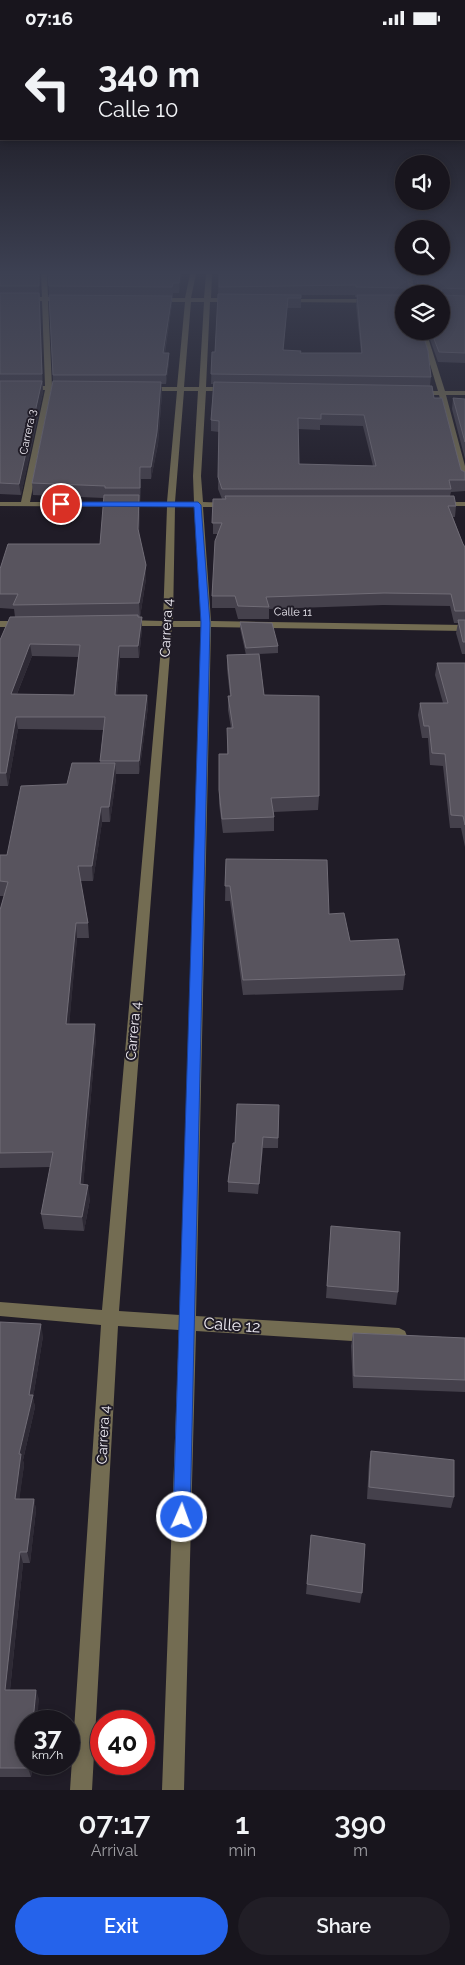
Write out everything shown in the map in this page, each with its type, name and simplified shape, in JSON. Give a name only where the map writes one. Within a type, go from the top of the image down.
[{"type":"street","name":"Carrera 3","points":[[25,504],[49,388],[47,356]]},
{"type":"street","name":"Carrera 4","points":[[82,1790],[110,1318],[168,622],[171,504],[184,356]]},
{"type":"street","points":[[173,1790],[188,1322],[206,623],[198,505],[204,356]]},
{"type":"street","points":[[431,356],[465,481]]},
{"type":"street","points":[[0,388],[77,388]]},
{"type":"street","points":[[134,389],[240,389]]},
{"type":"street","points":[[414,393],[465,393]]},
{"type":"street","points":[[0,503],[237,505]]},
{"type":"street","points":[[435,504],[465,504]]},
{"type":"street","name":"Calle 11","points":[[118,623],[168,622],[465,628]]},
{"type":"street","points":[[0,624],[30,624]]},
{"type":"street","name":"Calle 12","points":[[0,1309],[110,1318],[416,1337]]},
{"type":"building","points":[[0,356],[41,356],[42,374],[0,374]]},
{"type":"building","points":[[52,356],[169,356],[166,375],[53,375]]},
{"type":"building","points":[[212,356],[429,356],[431,377],[211,374]]},
{"type":"building","points":[[0,381],[42,381],[19,484],[0,483]]},
{"type":"building","points":[[53,381],[161,382],[157,432],[151,467],[140,467],[140,488],[105,488],[105,486],[32,483]]},
{"type":"building","points":[[214,382],[432,386],[434,398],[442,398],[461,470],[465,472],[465,480],[449,480],[451,489],[222,489],[218,477],[219,421],[211,420]],"holes":[[[321,414],[364,415],[376,466],[299,464],[298,418],[321,419]]]},
{"type":"building","points":[[453,398],[465,399],[465,442]]},
{"type":"building","points":[[104,495],[139,495],[138,529],[146,565],[139,603],[13,605],[18,594],[0,594],[0,569],[8,544],[100,544]]},
{"type":"building","points":[[225,496],[454,496],[456,506],[448,506],[465,547],[465,611],[455,611],[451,594],[384,593],[266,597],[269,607],[238,606],[235,596],[212,596],[215,541],[222,523],[212,523],[213,499],[226,499]]},
{"type":"building","points":[[138,615],[138,617],[142,617],[138,646],[119,646],[115,695],[147,695],[139,761],[100,761],[105,717],[16,717],[6,773],[0,773],[0,640],[10,617]],"holes":[[[30,644],[80,645],[74,695],[11,694]]]},
{"type":"building","points":[[458,620],[465,620],[465,642],[463,642]]},
{"type":"building","points":[[240,622],[272,623],[278,646],[246,648]]},
{"type":"building","points":[[259,654],[264,695],[319,696],[319,796],[271,798],[274,817],[222,819],[219,790],[219,754],[228,754],[227,728],[233,728],[228,696],[231,696],[227,655]]},
{"type":"building","points":[[437,663],[465,663],[465,825],[463,816],[451,815],[445,754],[432,753],[429,726],[424,726],[420,703],[448,703]]},
{"type":"building","points":[[72,763],[115,763],[109,807],[101,807],[92,866],[78,866],[88,923],[76,923],[66,1024],[95,1024],[80,1184],[88,1185],[82,1217],[41,1214],[53,1152],[0,1153],[0,910],[8,882],[0,881],[0,855],[7,855],[21,786],[67,784]]},
{"type":"building","points":[[226,859],[327,860],[329,914],[344,913],[350,941],[398,939],[405,975],[243,980],[230,886],[225,886]]},
{"type":"building","points":[[237,1104],[279,1105],[278,1138],[263,1137],[259,1184],[228,1182],[233,1143],[235,1143]]},
{"type":"building","points":[[331,1226],[400,1232],[398,1292],[327,1286]]},
{"type":"building","points":[[0,1322],[41,1324],[29,1395],[33,1395],[19,1454],[21,1454],[15,1499],[34,1499],[27,1552],[20,1552],[5,1690],[36,1690],[34,1710],[15,1710],[15,1768],[0,1768]]},
{"type":"building","points":[[353,1333],[465,1338],[465,1380],[354,1376]]},
{"type":"building","points":[[371,1451],[454,1460],[454,1497],[369,1487]]},
{"type":"building","points":[[311,1535],[365,1544],[362,1593],[307,1584]]},
{"type":"route","points":[[61,504],[198,505],[206,623],[182,1517]]}]
